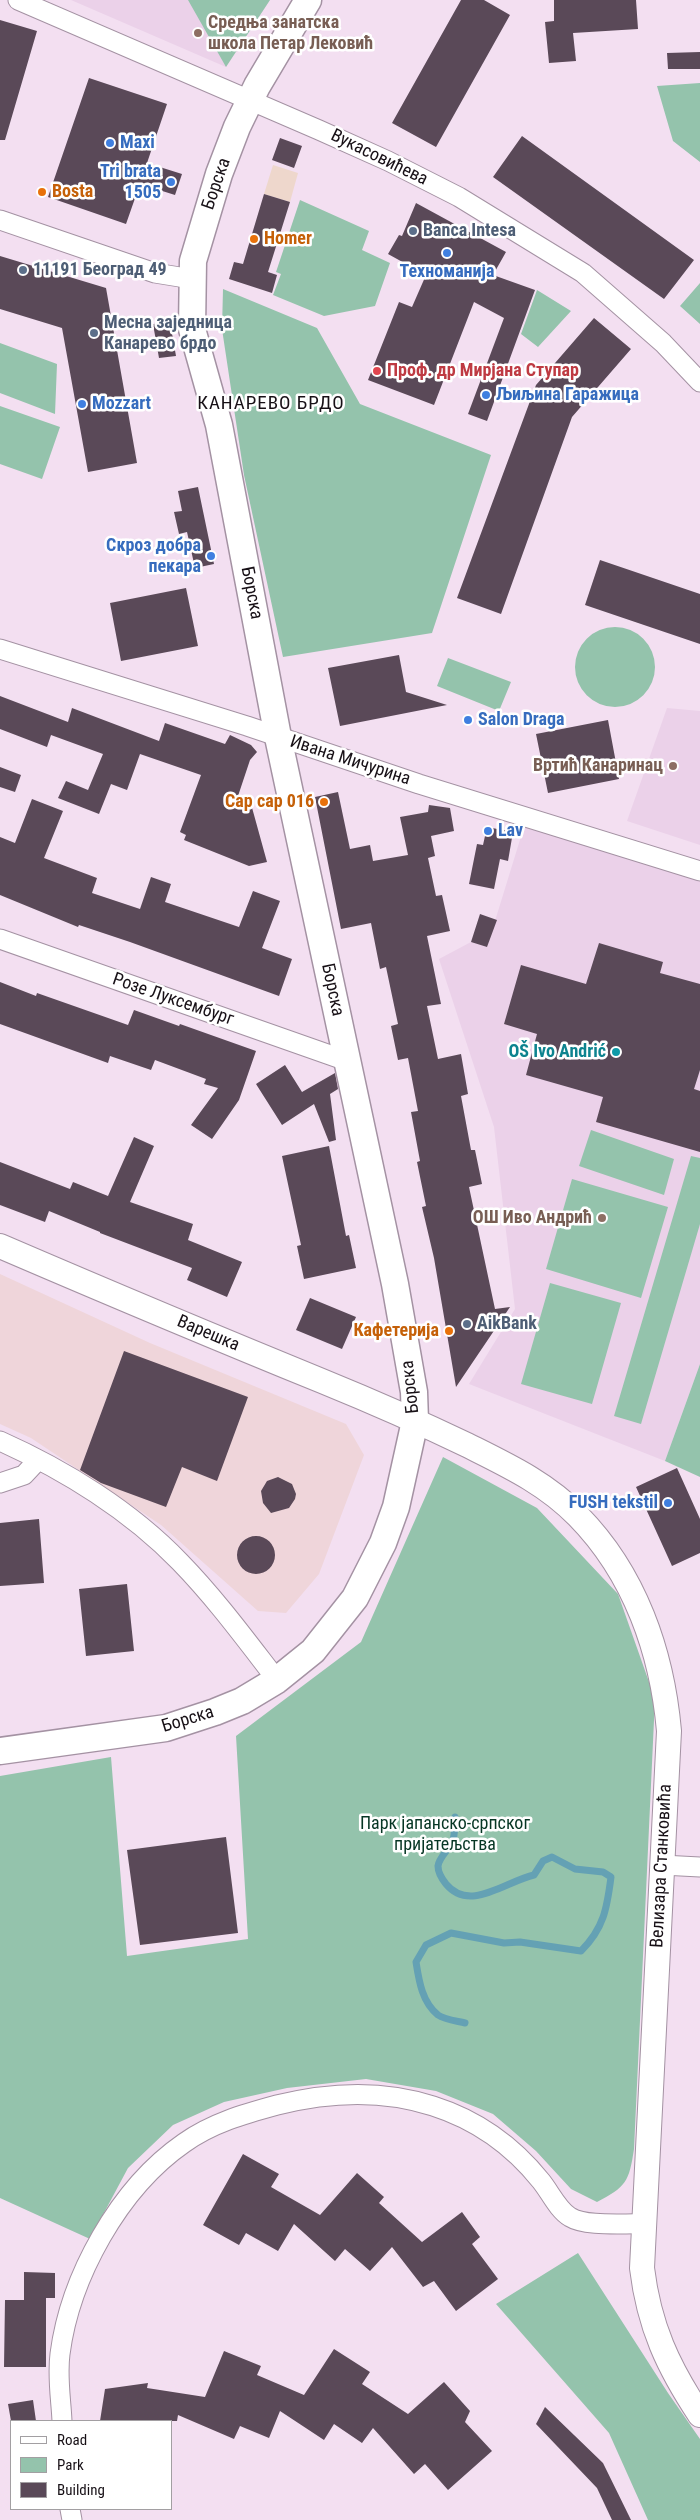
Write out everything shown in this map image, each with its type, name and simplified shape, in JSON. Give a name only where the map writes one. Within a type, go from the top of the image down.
[{"type":"main road","name":"Борска","points":[[0,1751],[166,1728],[224,1709],[277,1680],[313,1651],[355,1598],[382,1543],[396,1507],[416,1421],[414,1392],[397,1293],[278,737],[219,425],[192,329],[192,260],[236,127],[308,0]]},
{"type":"street","name":"Вукасовићева","points":[[18,0],[388,161],[459,197],[522,234],[609,293],[663,343],[700,382]]},
{"type":"street","points":[[0,220],[155,273],[192,279]]},
{"type":"street","name":"Ивана Мичурина","points":[[0,649],[436,789],[595,836],[700,871]]},
{"type":"street","name":"Розе Луксембург","points":[[0,939],[347,1061]]},
{"type":"street","name":"Варешка","points":[[0,1246],[416,1421]]},
{"type":"street","name":"Велизара Станковића","points":[[416,1421],[503,1462],[558,1498],[579,1517],[614,1563],[650,1633],[658,1656],[668,1711],[669,1731],[642,2268],[651,2320],[677,2379],[700,2414]]},
{"type":"street","points":[[0,1441],[38,1460],[91,1492],[153,1537],[209,1593],[277,1680]]},
{"type":"street","points":[[0,1483],[24,1475],[38,1460]]},
{"type":"street","points":[[662,1865],[700,1867]]},
{"type":"street","points":[[62,2420],[58,2378],[60,2355],[70,2310],[82,2277],[117,2211],[148,2173],[169,2154],[200,2133],[233,2118],[297,2100],[325,2096],[353,2093],[407,2098],[453,2114],[493,2134],[513,2149],[568,2216],[578,2221],[644,2224]]},
{"type":"shaded area","name":"Средња занатска школа Петар Лековић","points":[[71,0],[270,0],[226,67]]},
{"type":"shaded area","points":[[273,165],[298,173],[290,202],[264,194]]},
{"type":"shaded area","name":"Вртић Канаринац","points":[[667,708],[700,711],[700,845],[627,821]]},
{"type":"shaded area","name":"ОШ Иво Андрић","points":[[527,817],[700,871],[700,1364],[665,1461],[469,1384],[515,1309],[494,1127],[439,959],[471,942],[487,947]]},
{"type":"shaded area","points":[[0,1274],[150,1343],[346,1424],[364,1455],[319,1574],[286,1613],[258,1611],[161,1525],[31,1438],[0,1424]]},
{"type":"green space","points":[[188,0],[270,0],[226,67]]},
{"type":"green space","points":[[700,83],[700,162],[673,141],[657,86]]},
{"type":"green space","points":[[300,200],[369,231],[362,250],[390,263],[375,306],[324,316],[273,295],[281,274],[276,272]]},
{"type":"green space","points":[[700,283],[700,324],[680,306]]},
{"type":"green space","points":[[223,289],[317,328],[360,404],[491,455],[432,633],[283,657],[244,475],[222,329]]},
{"type":"green space","points":[[537,290],[571,311],[538,347],[521,334]]},
{"type":"green space","points":[[0,343],[57,364],[55,414],[0,393]]},
{"type":"green space","points":[[0,406],[60,427],[42,479],[0,464]]},
{"type":"green space","points":[[607,627],[623,627],[644,638],[655,659],[655,675],[644,696],[623,707],[607,707],[593,701],[581,689],[575,675],[575,659],[581,645],[593,633]]},
{"type":"green space","points":[[448,658],[511,682],[499,711],[437,686]]},
{"type":"green space","points":[[591,1130],[674,1159],[664,1195],[579,1166]]},
{"type":"green space","points":[[691,1156],[700,1158],[700,1224],[641,1424],[614,1416]]},
{"type":"green space","points":[[572,1179],[668,1207],[641,1298],[546,1269]]},
{"type":"green space","points":[[550,1283],[621,1303],[592,1404],[521,1384]]},
{"type":"green space","points":[[700,1364],[700,1477],[665,1461]]},
{"type":"green space","name":"Парк јапанско-српског пријатељства","points":[[443,1457],[537,1508],[618,1594],[655,1699],[634,2149],[628,2176],[620,2187],[597,2202],[571,2189],[536,2151],[493,2114],[436,2091],[366,2079],[287,2088],[224,2102],[173,2125],[128,2168],[90,2239],[0,2198],[0,1776],[111,1757],[127,1956],[248,1939],[236,1736],[361,1642]]},
{"type":"green space","points":[[578,2253],[668,2393],[700,2439],[700,2520],[648,2520],[609,2433],[496,2304]]},
{"type":"building","points":[[461,0],[484,0],[510,15],[436,147],[392,123]]},
{"type":"building","points":[[554,0],[636,0],[638,29],[573,33],[576,61],[549,63],[545,22],[554,21]]},
{"type":"building","points":[[0,20],[37,31],[5,140],[0,140]]},
{"type":"building","points":[[700,52],[700,69],[668,69],[667,53]]},
{"type":"building","name":"Maxi","points":[[89,78],[167,104],[147,163],[182,174],[175,195],[140,184],[126,224],[48,197]]},
{"type":"building","points":[[522,136],[694,260],[664,299],[493,177]]},
{"type":"building","points":[[280,138],[302,146],[294,168],[272,160]]},
{"type":"building","points":[[264,194],[290,202],[268,272],[277,275],[272,293],[229,279],[234,262],[243,264]]},
{"type":"building","points":[[416,203],[506,252],[493,275],[535,290],[487,421],[468,414],[504,318],[474,302],[434,405],[368,380],[399,302],[412,307],[426,275],[388,254],[399,235],[402,236]]},
{"type":"building","points":[[0,256],[106,288],[137,463],[88,472],[62,328],[0,309]]},
{"type":"building","points":[[594,318],[631,349],[572,417],[501,614],[457,598],[536,385]]},
{"type":"building","points":[[170,322],[176,356],[159,358],[153,324]]},
{"type":"building","points":[[198,487],[214,564],[195,568],[187,532],[179,534],[174,512],[182,511],[178,491]]},
{"type":"building","points":[[600,560],[700,594],[700,644],[585,605]]},
{"type":"building","points":[[186,588],[198,646],[121,661],[110,603]]},
{"type":"building","points":[[399,655],[406,692],[447,705],[340,726],[328,668]]},
{"type":"building","points":[[0,696],[68,722],[72,708],[159,741],[165,723],[225,744],[230,735],[251,745],[257,752],[250,760],[234,808],[251,804],[267,862],[249,866],[184,840],[186,835],[180,832],[201,775],[140,754],[127,790],[111,784],[99,814],[58,798],[66,781],[88,790],[103,754],[51,735],[47,747],[0,729]]},
{"type":"building","points":[[608,720],[619,779],[548,793],[536,734]]},
{"type":"building","points":[[0,767],[21,775],[15,792],[0,787]]},
{"type":"building","points":[[338,792],[350,849],[370,845],[373,861],[408,855],[400,817],[428,812],[429,805],[450,808],[454,831],[431,836],[435,856],[428,858],[436,896],[442,895],[450,931],[427,936],[441,1004],[427,1006],[438,1059],[461,1054],[468,1094],[461,1096],[471,1150],[475,1150],[482,1184],[469,1187],[495,1309],[510,1307],[456,1387],[434,1258],[422,1207],[426,1206],[417,1162],[420,1161],[411,1112],[418,1111],[408,1058],[398,1060],[391,1026],[398,1024],[386,967],[380,969],[371,923],[341,929],[315,797]]},
{"type":"building","points":[[32,799],[63,811],[44,858],[97,878],[92,893],[140,909],[151,877],[171,884],[165,902],[239,927],[253,891],[280,901],[262,948],[292,959],[279,996],[130,942],[79,925],[78,927],[0,895],[0,837],[15,843]]},
{"type":"building","points":[[487,827],[513,832],[508,861],[500,859],[494,889],[469,884],[477,844],[483,845]]},
{"type":"building","points":[[480,914],[497,920],[487,947],[471,942]]},
{"type":"building","name":"OŠ Ivo Andrić","points":[[599,943],[663,962],[660,973],[700,984],[700,1070],[694,1089],[700,1091],[700,1152],[596,1122],[603,1097],[526,1075],[537,1034],[504,1024],[521,965],[586,984]]},
{"type":"building","points":[[0,982],[36,996],[37,993],[128,1025],[134,1010],[256,1051],[239,1100],[212,1139],[191,1125],[218,1088],[204,1084],[206,1079],[155,1060],[151,1070],[110,1056],[108,1063],[0,1024]]},
{"type":"building","points":[[285,1065],[302,1092],[335,1073],[338,1089],[330,1094],[336,1140],[329,1142],[314,1104],[282,1125],[256,1084]]},
{"type":"building","points":[[134,1137],[154,1146],[130,1202],[193,1224],[188,1240],[242,1262],[227,1297],[187,1280],[192,1268],[100,1233],[49,1211],[45,1222],[0,1205],[0,1162],[70,1189],[73,1182],[108,1196]]},
{"type":"building","points":[[329,1146],[346,1236],[349,1235],[356,1268],[304,1279],[297,1246],[301,1245],[282,1156]]},
{"type":"building","points":[[310,1298],[356,1317],[342,1349],[296,1330]]},
{"type":"building","points":[[124,1351],[248,1397],[217,1481],[182,1467],[166,1507],[101,1483],[80,1470]]},
{"type":"building","name":"FUSH tekstil","points":[[677,1468],[700,1519],[700,1553],[672,1566],[636,1487]]},
{"type":"building","points":[[278,1477],[292,1484],[296,1494],[289,1508],[271,1513],[263,1503],[261,1491],[267,1481]]},
{"type":"building","points":[[39,1519],[44,1583],[0,1586],[0,1523]]},
{"type":"building","points":[[256,1536],[269,1542],[275,1555],[269,1568],[256,1574],[243,1568],[237,1555],[243,1542]]},
{"type":"building","points":[[127,1584],[134,1651],[86,1656],[79,1589]]},
{"type":"building","points":[[226,1837],[238,1933],[140,1945],[127,1850]]},
{"type":"building","points":[[243,2154],[279,2174],[271,2187],[320,2215],[357,2173],[384,2197],[379,2203],[422,2242],[462,2212],[480,2237],[472,2244],[498,2279],[456,2311],[434,2281],[423,2287],[392,2247],[370,2271],[345,2249],[335,2261],[294,2224],[278,2251],[246,2233],[239,2245],[203,2225]]},
{"type":"building","points":[[24,2272],[55,2273],[55,2298],[46,2298],[46,2367],[4,2367],[5,2300],[24,2300]]},
{"type":"building","points":[[334,2349],[370,2372],[362,2384],[408,2414],[444,2382],[470,2411],[465,2422],[492,2451],[448,2490],[425,2464],[414,2474],[373,2428],[362,2443],[334,2424],[324,2440],[280,2411],[269,2438],[240,2426],[234,2439],[178,2415],[177,2421],[100,2420],[105,2389],[148,2383],[147,2388],[205,2397],[224,2351],[261,2366],[257,2375],[304,2395]]},
{"type":"building","points":[[33,2400],[36,2420],[11,2420],[8,2404]]},
{"type":"building","points":[[545,2407],[603,2463],[631,2520],[612,2520],[597,2488],[536,2424]]},
{"type":"waterway","points":[[455,1817],[453,1840],[440,1859],[438,1866],[439,1873],[446,1884],[456,1892],[466,1896],[488,1893],[534,1875],[543,1861],[552,1857],[575,1869],[603,1872],[611,1877],[606,1908],[600,1926],[581,1951],[520,1942],[504,1943],[451,1933],[426,1945],[416,1962],[425,1998],[433,2010],[441,2017],[465,2023]]},
{"type":"place","name":"Средња занатска школа Петар Лековић","points":[[198,33]]},
{"type":"place","name":"Maxi","points":[[110,143]]},
{"type":"place","name":"Tri brata 1505","points":[[171,182]]},
{"type":"place","name":"Bosta","points":[[42,192]]},
{"type":"place","name":"Banca Intesa","points":[[413,231]]},
{"type":"place","name":"Homer","points":[[254,239]]},
{"type":"place","name":"Техноманија","points":[[447,253]]},
{"type":"place","name":"11191 Београд 49","points":[[23,270]]},
{"type":"place","name":"Месна заједница Канарево брдо","points":[[94,333]]},
{"type":"place","name":"Проф. др Мирјана Ступар","points":[[377,371]]},
{"type":"place","name":"Љиљина Гаражица","points":[[486,395]]},
{"type":"place","name":"Mozzart","points":[[82,404]]},
{"type":"place","name":"Скроз добра пекара","points":[[211,556]]},
{"type":"place","name":"Salon Draga","points":[[468,720]]},
{"type":"place","name":"Вртић Канаринац","points":[[673,766]]},
{"type":"place","name":"Cap cap 016","points":[[324,802]]},
{"type":"place","name":"Lav","points":[[488,831]]},
{"type":"place","name":"OŠ Ivo Andrić","points":[[616,1052]]},
{"type":"place","name":"ОШ Иво Андрић","points":[[602,1218]]},
{"type":"place","name":"AikBank","points":[[467,1324]]},
{"type":"place","name":"Кафетерија","points":[[449,1331]]},
{"type":"place","name":"FUSH tekstil","points":[[668,1503]]},
{"type":"district","name":"КАНАРЕВО БРДО","points":[[271,404]]}]
